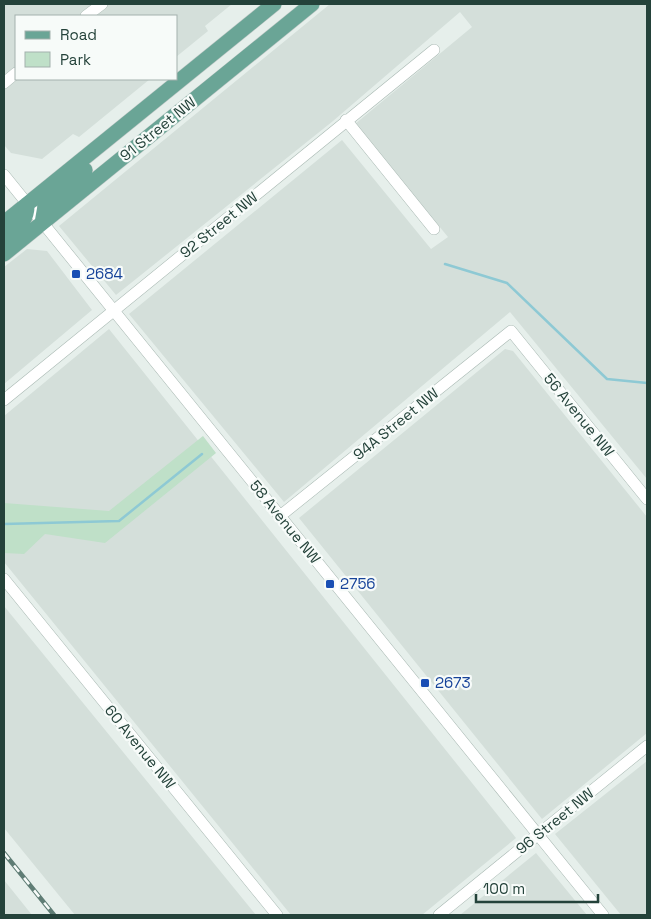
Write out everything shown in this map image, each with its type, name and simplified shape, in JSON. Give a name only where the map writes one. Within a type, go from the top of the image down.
[{"type":"main road","name":"91 Street NW","points":[[4,223],[274,4]]},
{"type":"main road","name":"91 Street NW","points":[[4,254],[312,4]]},
{"type":"main road","points":[[42,223],[45,206],[122,137],[135,118]]},
{"type":"main road","points":[[4,239],[26,217],[27,204]]},
{"type":"street","points":[[87,15],[102,4]]},
{"type":"street","name":"92 Street NW","points":[[4,400],[434,50]]},
{"type":"street","points":[[4,83],[15,74]]},
{"type":"street","points":[[346,120],[434,229]]},
{"type":"street","name":"58 Avenue NW","points":[[4,175],[604,915]]},
{"type":"street","name":"94A Street NW","points":[[280,516],[511,331]]},
{"type":"street","name":"56 Avenue NW","points":[[511,331],[647,499]]},
{"type":"street","name":"60 Avenue NW","points":[[4,579],[277,915]]},
{"type":"street","name":"96 Street NW","points":[[439,915],[647,746]]},
{"type":"shaded area","points":[[4,4],[232,4],[205,26],[208,31],[178,55],[178,15],[15,15],[15,80],[149,80],[79,137],[73,134],[42,159],[11,153],[4,145]]},
{"type":"shaded area","points":[[330,4],[647,4],[647,479],[510,312],[284,502],[129,314],[342,140],[431,249],[448,237],[355,124],[472,27],[460,12],[333,121],[116,295],[59,226]]},
{"type":"shaded area","points":[[27,249],[47,251],[92,310],[4,384],[4,267]]},
{"type":"shaded area","points":[[109,329],[516,838],[422,915],[291,915],[4,562],[4,416]]},
{"type":"shaded area","points":[[505,349],[513,351],[647,517],[647,733],[542,819],[299,518]]},
{"type":"shaded area","points":[[4,606],[256,915],[75,915],[4,828]]},
{"type":"shaded area","points":[[647,761],[647,915],[621,915],[555,834]]},
{"type":"shaded area","points":[[536,853],[587,915],[460,915]]},
{"type":"shaded area","points":[[4,880],[32,915],[4,915]]},
{"type":"green space","points":[[203,436],[216,453],[105,543],[45,534],[24,554],[4,553],[4,503],[109,511]]},
{"type":"waterway","points":[[445,264],[507,283],[607,379],[647,383]]},
{"type":"waterway","points":[[4,524],[119,521],[202,454]]},
{"type":"railway","points":[[4,853],[54,915]]},
{"type":"place","name":"2684","points":[[76,274]]},
{"type":"place","name":"2756","points":[[330,584]]},
{"type":"place","name":"2673","points":[[425,683]]}]
